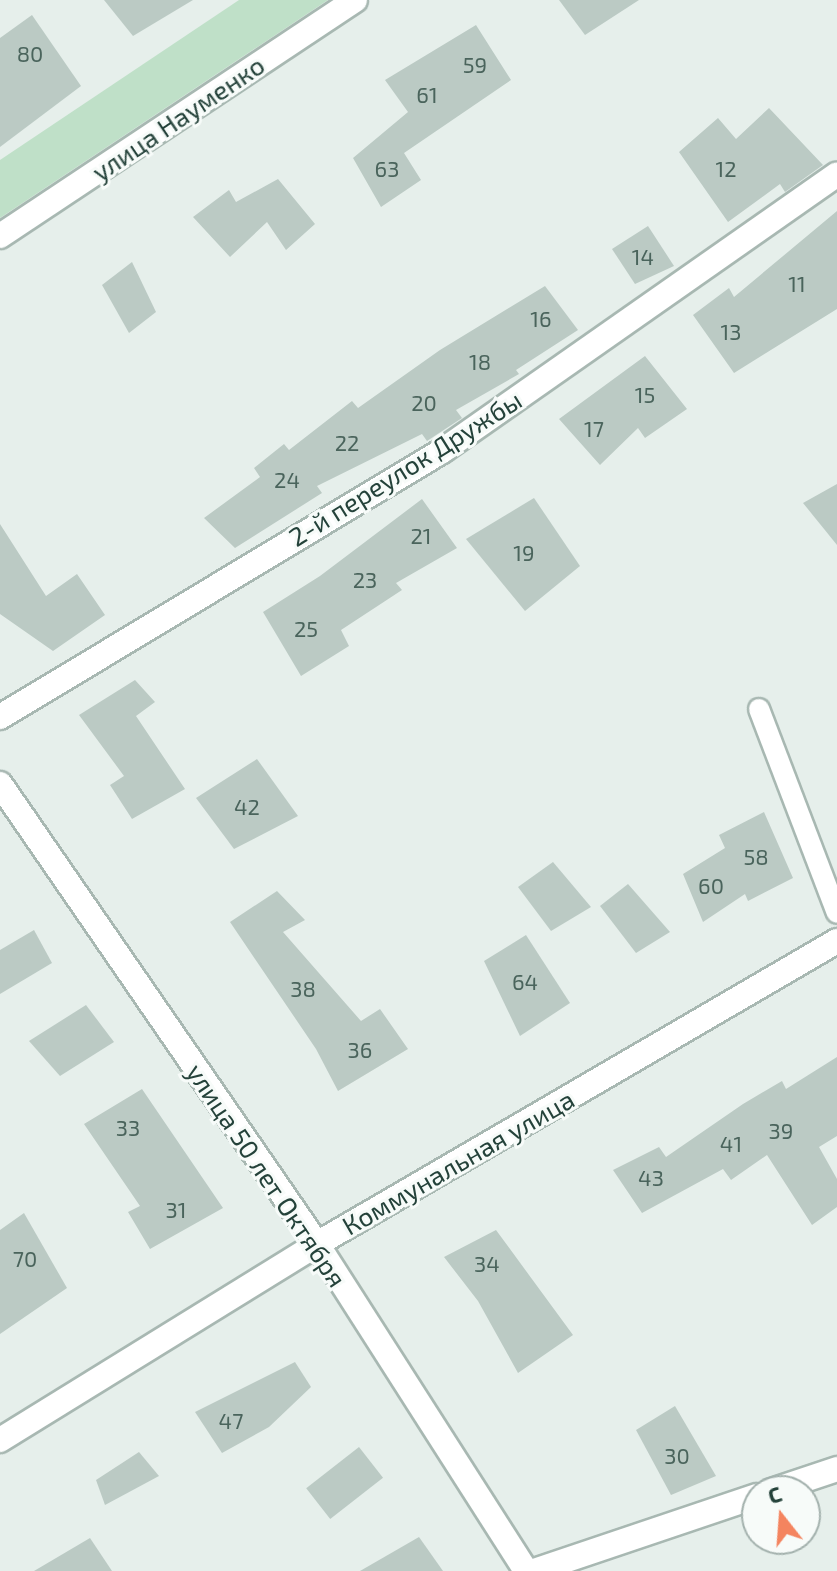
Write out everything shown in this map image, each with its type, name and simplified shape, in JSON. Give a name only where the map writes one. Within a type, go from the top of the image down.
[{"type":"street","name":"улица Науменко","points":[[0,236],[355,0]]},
{"type":"street","name":"2-й переулок Дружбы","points":[[0,717],[442,451],[837,174]]},
{"type":"street","name":"улица 50 лет Октября","points":[[0,784],[317,1244],[526,1571]]},
{"type":"street","name":"Коммунальная улица","points":[[0,1440],[317,1244],[837,941]]},
{"type":"street","points":[[534,1571],[741,1501]]},
{"type":"lane","points":[[759,709],[837,913]]},
{"type":"green space","points":[[239,0],[328,0],[0,218],[0,160]]},
{"type":"building","points":[[104,0],[193,0],[133,36]]},
{"type":"building","points":[[559,0],[639,0],[585,35]]},
{"type":"building","points":[[32,15],[81,86],[0,147],[0,38]]},
{"type":"building","points":[[476,25],[511,80],[404,153],[421,180],[381,207],[353,158],[408,112],[385,80]]},
{"type":"building","points":[[769,108],[823,165],[785,192],[780,184],[728,222],[679,152],[718,118],[736,139]]},
{"type":"building","points":[[278,179],[315,224],[286,250],[267,222],[230,257],[193,217],[229,190],[236,202]]},
{"type":"building","points":[[837,211],[837,309],[734,373],[693,315],[729,288],[734,297]]},
{"type":"building","points":[[648,226],[674,266],[635,284],[612,249]]},
{"type":"building","points":[[132,262],[156,312],[129,333],[102,285]]},
{"type":"building","points":[[545,286],[578,330],[516,370],[519,374],[456,410],[462,418],[427,441],[422,434],[317,486],[322,493],[235,548],[204,518],[260,477],[254,468],[284,444],[289,450],[352,401],[358,408],[440,350]]},
{"type":"building","points":[[645,356],[687,409],[645,438],[638,428],[600,465],[559,419]]},
{"type":"building","points":[[837,484],[837,545],[803,503]]},
{"type":"building","points":[[534,498],[580,566],[525,611],[466,539]]},
{"type":"building","points":[[422,499],[457,548],[396,583],[402,590],[341,630],[349,646],[301,676],[263,612],[320,576]]},
{"type":"building","points":[[0,524],[46,596],[77,574],[105,615],[53,651],[0,614]]},
{"type":"building","points":[[135,680],[155,702],[136,716],[185,789],[132,819],[110,785],[124,776],[79,715]]},
{"type":"building","points":[[257,759],[298,816],[234,849],[196,798]]},
{"type":"building","points":[[764,812],[793,878],[748,901],[745,894],[703,922],[683,874],[725,848],[719,835]]},
{"type":"building","points":[[553,862],[591,907],[551,931],[518,887]]},
{"type":"building","points":[[628,884],[670,932],[636,953],[600,906]]},
{"type":"building","points":[[277,891],[305,920],[283,932],[361,1021],[380,1009],[408,1049],[338,1091],[316,1049],[230,922]]},
{"type":"building","points":[[34,930],[52,963],[0,994],[0,950]]},
{"type":"building","points":[[526,935],[570,1003],[520,1036],[484,961]]},
{"type":"building","points":[[86,1005],[114,1042],[60,1076],[29,1041]]},
{"type":"building","points":[[837,1057],[837,1136],[819,1147],[837,1179],[837,1207],[812,1225],[767,1155],[731,1180],[723,1169],[642,1213],[613,1170],[659,1147],[666,1157],[782,1081],[786,1089]]},
{"type":"building","points":[[142,1089],[223,1208],[150,1249],[128,1212],[140,1206],[84,1124]]},
{"type":"building","points":[[24,1213],[67,1288],[0,1334],[0,1230]]},
{"type":"building","points":[[496,1230],[573,1335],[518,1373],[478,1301],[444,1257]]},
{"type":"building","points":[[295,1362],[311,1387],[269,1427],[222,1453],[195,1412]]},
{"type":"building","points":[[675,1406],[716,1476],[671,1495],[636,1430]]},
{"type":"building","points":[[359,1447],[383,1478],[330,1519],[306,1488]]},
{"type":"building","points":[[139,1452],[159,1476],[105,1505],[96,1480]]},
{"type":"building","points":[[419,1537],[443,1571],[360,1571]]},
{"type":"building","points":[[90,1538],[112,1571],[34,1571]]}]
